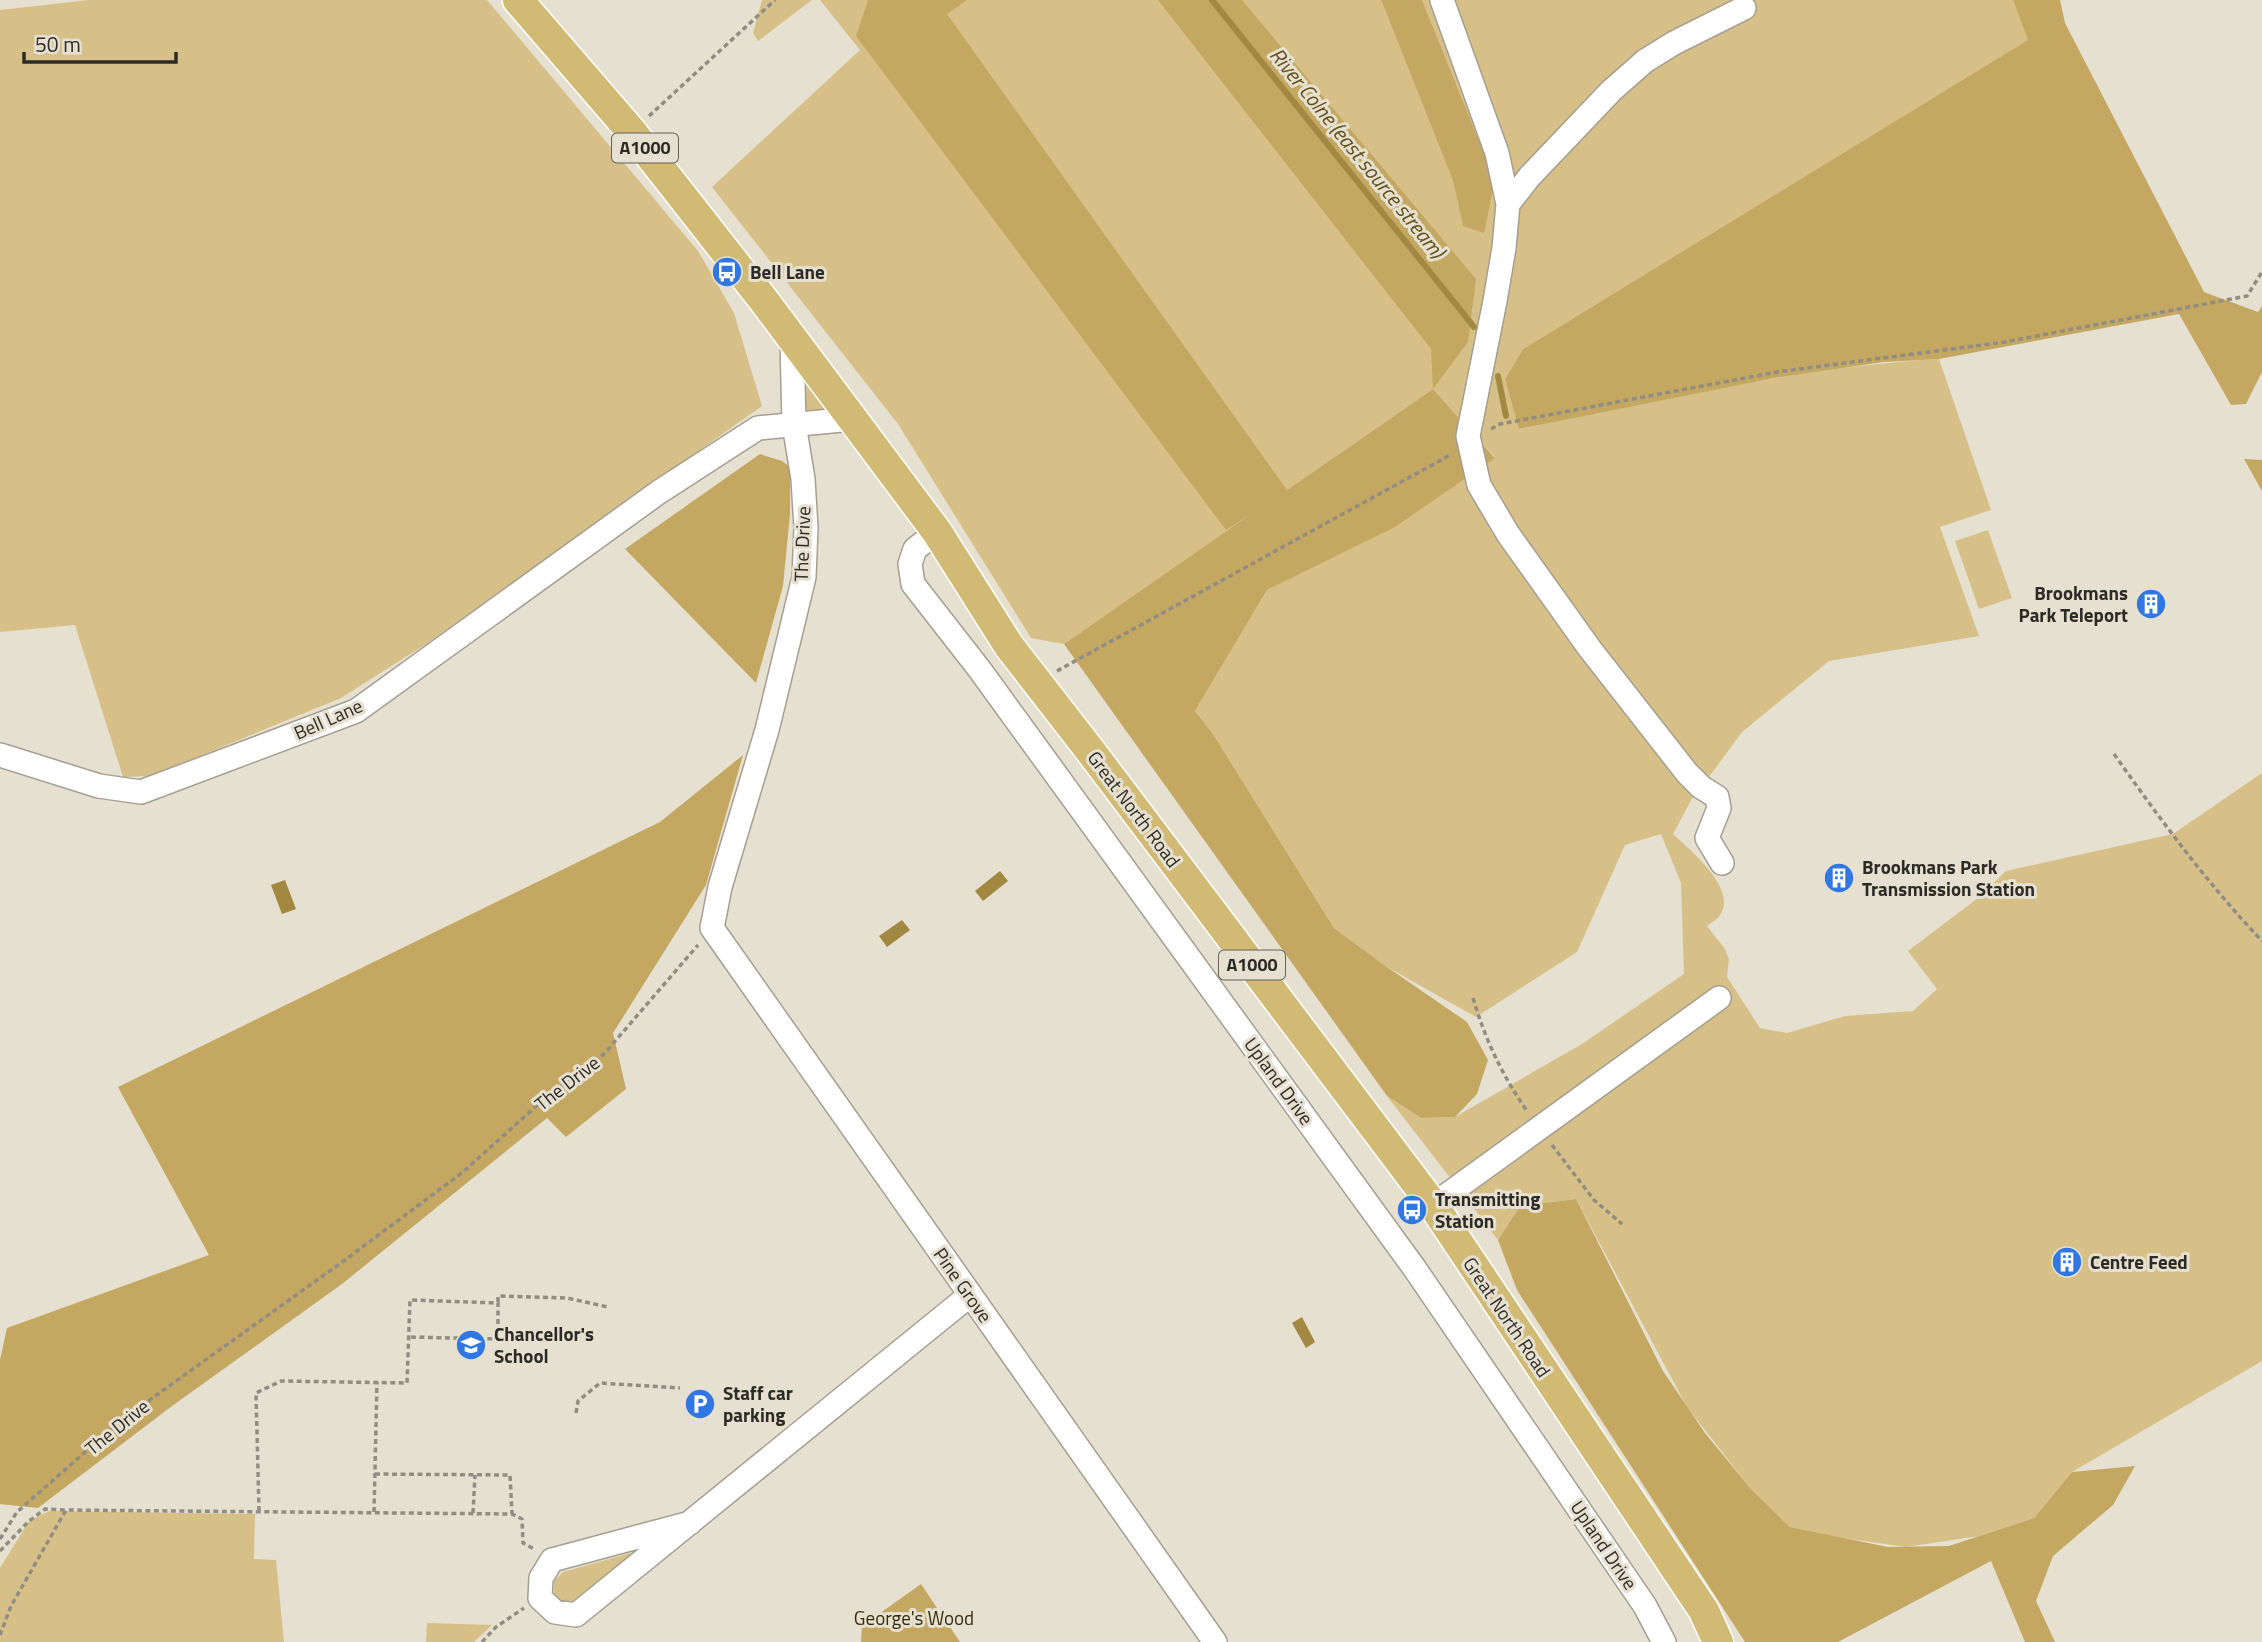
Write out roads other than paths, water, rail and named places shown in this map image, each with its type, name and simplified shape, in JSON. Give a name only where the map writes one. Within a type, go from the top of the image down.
[{"type":"main road","name":"Great North Road","points":[[518,0],[631,131],[852,419],[937,532],[1009,646],[1433,1205],[1704,1611],[1718,1642]]},
{"type":"street","points":[[1442,0],[1497,153],[1508,204],[1502,261],[1468,443],[1479,485],[1516,545],[1590,649],[1687,773],[1700,787],[1717,797],[1719,808],[1707,838],[1722,863]]},
{"type":"street","points":[[1508,204],[1530,176],[1611,91],[1645,61],[1674,43],[1744,8]]},
{"type":"street","points":[[792,340],[794,424]]},
{"type":"street","name":"Bell Lane","points":[[0,755],[99,786],[141,792],[356,710],[659,492],[758,428],[852,419]]},
{"type":"street","name":"The Drive","points":[[712,928],[720,887],[767,730],[804,577],[806,528],[803,479],[794,424]]},
{"type":"street","name":"Upland Drive","points":[[937,532],[915,549],[911,564],[913,584],[1004,702],[1415,1269],[1645,1606],[1664,1642]]},
{"type":"street","name":"Pine Grove","points":[[712,928],[1215,1642]]},
{"type":"street","points":[[1433,1205],[1719,998]]},
{"type":"street","points":[[691,1523],[552,1560],[541,1578],[540,1598],[555,1612],[576,1615],[691,1523],[970,1295]]},
{"type":"waterway","name":"River Colne (east source stream)","points":[[1212,0],[1474,327]]},
{"type":"waterway","name":"River Colne (east source stream)","points":[[1498,376],[1506,416]]},
{"type":"place","name":"Bell Lane","points":[[727,272]]},
{"type":"place","name":"Brookmans Park Teleport","points":[[2151,604]]},
{"type":"place","name":"Brookmans Park Transmission Station","points":[[1839,878]]},
{"type":"place","name":"Transmitting Station","points":[[1412,1210]]},
{"type":"place","name":"Centre Feed","points":[[2067,1262]]},
{"type":"place","name":"Chancellor's School","points":[[471,1345]]},
{"type":"place","name":"Staff car parking","points":[[700,1404]]},
{"type":"park label","name":"George's Wood","points":[[914,1618]]}]
